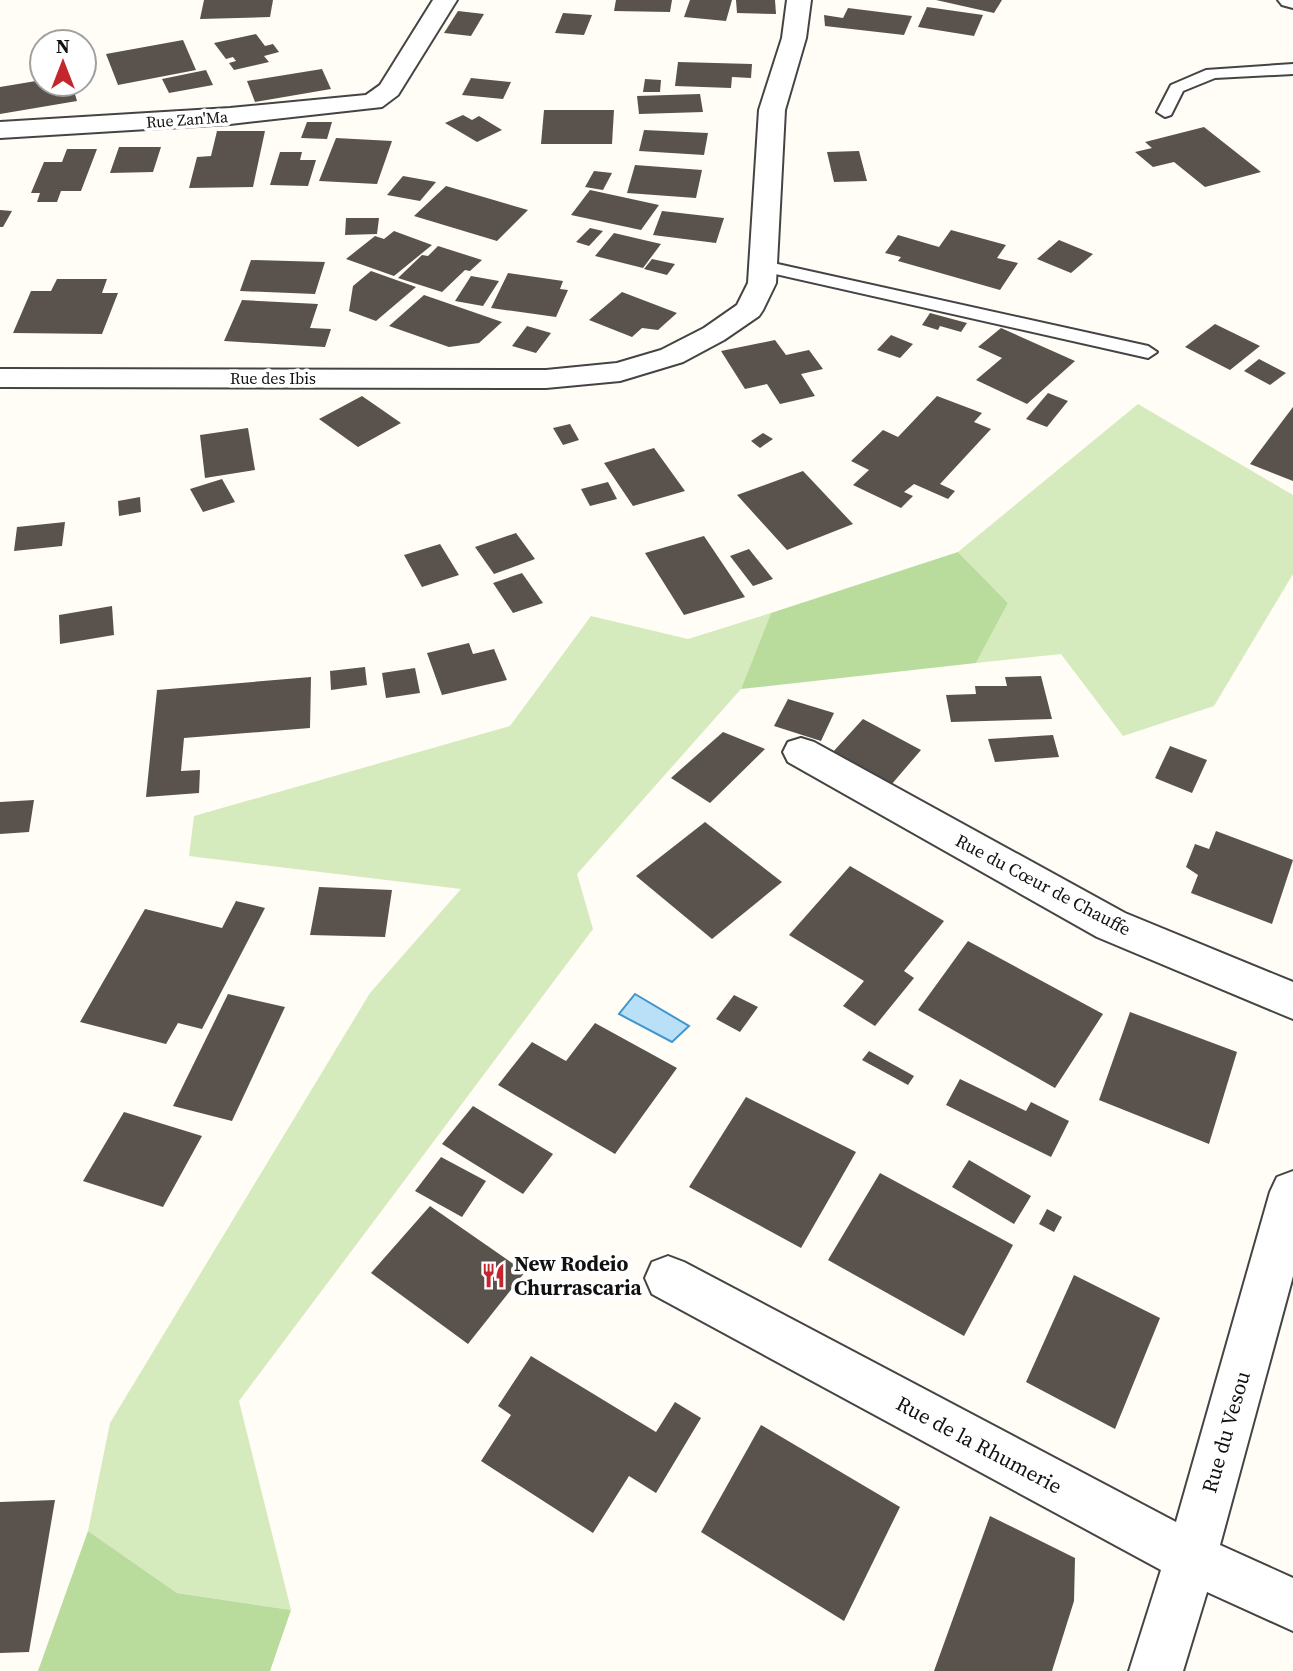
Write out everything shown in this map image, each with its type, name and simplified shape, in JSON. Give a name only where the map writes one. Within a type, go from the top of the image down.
[{"type":"street","name":"Rue Zan'Ma","points":[[0,130],[230,117],[373,102],[390,90],[445,0]]},
{"type":"street","name":"Rue des Ibis","points":[[0,378],[546,379],[620,372],[672,356],[714,334],[748,310],[762,283],[772,110],[794,38],[799,0]]},
{"type":"street","name":"Rue du Cœur de Chauffe","points":[[801,751],[1111,925],[1293,1001]]},
{"type":"street","name":"Rue du Vesou","points":[[1156,1671],[1191,1558],[1293,1192]]},
{"type":"street","name":"Rue de la Rhumerie","points":[[668,1278],[1191,1558],[1293,1605]]},
{"type":"lane","points":[[1165,112],[1178,88],[1212,73],[1293,69]]},
{"type":"lane","points":[[764,266],[1148,352]]},
{"type":"green space","points":[[1138,404],[1293,495],[1293,574],[1214,706],[1123,736],[1061,654],[976,663],[1008,603],[958,552]]},
{"type":"green space","points":[[958,552],[1008,603],[976,663],[741,689],[771,613]]},
{"type":"green space","points":[[771,613],[741,689],[577,874],[593,929],[239,1401],[291,1610],[177,1593],[88,1531],[110,1423],[370,993],[461,889],[189,856],[194,816],[510,726],[591,616],[688,639]]},
{"type":"green space","points":[[88,1531],[177,1593],[291,1610],[270,1671],[38,1671]]},
{"type":"water","points":[[635,994],[689,1026],[672,1042],[619,1014]]},
{"type":"building","points":[[204,0],[273,0],[270,17],[200,19]]},
{"type":"building","points":[[616,0],[672,0],[670,12],[614,11]]},
{"type":"building","points":[[690,0],[732,0],[726,21],[684,17]]},
{"type":"building","points":[[736,0],[775,0],[776,14],[737,13]]},
{"type":"building","points":[[936,0],[1002,0],[994,13]]},
{"type":"building","points":[[927,7],[983,15],[974,36],[918,27]]},
{"type":"building","points":[[848,8],[912,16],[904,35],[825,26],[824,15],[843,18]]},
{"type":"building","points":[[458,11],[484,14],[471,36],[444,33]]},
{"type":"building","points":[[563,13],[592,15],[584,35],[555,33]]},
{"type":"building","points":[[256,34],[265,46],[273,44],[279,52],[264,56],[269,62],[234,70],[229,63],[236,61],[233,57],[226,59],[214,43]]},
{"type":"building","points":[[183,40],[196,70],[118,85],[106,54]]},
{"type":"building","points":[[678,62],[752,64],[751,78],[732,77],[731,88],[675,86]]},
{"type":"building","points":[[322,69],[331,89],[255,102],[247,81]]},
{"type":"building","points":[[206,70],[213,85],[169,93],[162,79]]},
{"type":"building","points":[[471,78],[511,82],[503,99],[462,95]]},
{"type":"building","points":[[645,79],[661,80],[660,92],[643,92]]},
{"type":"building","points":[[28,82],[28,98],[76,98],[77,101],[0,114],[0,87]]},
{"type":"building","points":[[700,94],[703,112],[639,114],[637,96]]},
{"type":"building","points":[[544,110],[614,110],[612,144],[541,144]]},
{"type":"building","points":[[463,115],[472,120],[479,116],[502,130],[477,142],[445,123]]},
{"type":"building","points":[[307,122],[332,122],[327,139],[301,138]]},
{"type":"building","points":[[1204,127],[1261,172],[1205,187],[1174,162],[1153,167],[1135,152],[1152,148],[1145,142]]},
{"type":"building","points":[[644,130],[708,133],[704,155],[639,151]]},
{"type":"building","points":[[217,131],[265,131],[253,187],[189,188],[197,157],[211,156]]},
{"type":"building","points":[[336,138],[392,141],[377,184],[319,181]]},
{"type":"building","points":[[119,147],[161,147],[153,172],[110,173]]},
{"type":"building","points":[[67,149],[97,149],[81,191],[61,191],[57,202],[37,202],[40,193],[31,193],[44,162],[62,162]]},
{"type":"building","points":[[859,151],[867,181],[834,182],[827,152]]},
{"type":"building","points":[[280,152],[302,152],[300,160],[316,160],[308,186],[270,185]]},
{"type":"building","points":[[635,165],[702,170],[696,198],[627,193]]},
{"type":"building","points":[[594,171],[612,173],[603,190],[585,187]]},
{"type":"building","points":[[403,176],[436,182],[420,201],[387,195]]},
{"type":"building","points":[[446,186],[528,210],[497,241],[414,216]]},
{"type":"building","points":[[590,190],[659,205],[641,230],[571,215]]},
{"type":"building","points":[[0,210],[12,211],[3,227],[0,227]]},
{"type":"building","points":[[662,211],[724,218],[716,243],[653,235]]},
{"type":"building","points":[[346,218],[379,218],[377,234],[345,235]]},
{"type":"building","points":[[590,228],[603,231],[589,246],[576,242]]},
{"type":"building","points":[[951,230],[1006,245],[997,258],[1018,263],[1000,290],[898,261],[901,257],[885,253],[898,235],[939,247]]},
{"type":"building","points":[[394,231],[432,245],[394,276],[346,259],[375,236],[384,239]]},
{"type":"building","points":[[614,233],[661,244],[643,268],[595,256]]},
{"type":"building","points":[[1059,240],[1093,254],[1071,273],[1037,259]]},
{"type":"building","points":[[438,246],[482,260],[470,271],[465,270],[442,292],[398,278],[422,255],[428,256]]},
{"type":"building","points":[[652,259],[675,264],[667,275],[644,269]]},
{"type":"building","points":[[251,260],[325,262],[315,294],[240,291]]},
{"type":"building","points":[[371,271],[416,287],[376,321],[349,311],[353,286]]},
{"type":"building","points":[[508,273],[563,281],[560,289],[568,290],[556,317],[491,308]]},
{"type":"building","points":[[471,276],[499,281],[483,306],[455,301]]},
{"type":"building","points":[[57,279],[107,279],[102,293],[118,293],[102,334],[13,333],[31,291],[51,291]]},
{"type":"building","points":[[622,292],[677,313],[658,330],[642,328],[632,337],[589,320]]},
{"type":"building","points":[[424,295],[502,322],[479,343],[449,347],[389,326]]},
{"type":"building","points":[[242,300],[318,304],[310,328],[331,329],[325,347],[224,341]]},
{"type":"building","points":[[930,313],[967,323],[961,332],[940,326],[938,330],[922,325]]},
{"type":"building","points":[[1215,324],[1260,346],[1230,370],[1185,347]]},
{"type":"building","points":[[527,326],[551,333],[536,353],[512,346]]},
{"type":"building","points":[[1001,328],[1075,361],[1027,404],[976,380],[1002,358],[978,347]]},
{"type":"building","points":[[891,335],[913,344],[900,358],[877,350]]},
{"type":"building","points":[[775,340],[786,355],[809,350],[823,369],[801,374],[815,396],[780,404],[767,384],[745,389],[721,351]]},
{"type":"building","points":[[1259,359],[1286,373],[1270,385],[1244,371]]},
{"type":"building","points":[[1048,393],[1068,401],[1047,427],[1026,419]]},
{"type":"building","points":[[362,396],[401,423],[358,447],[319,419]]},
{"type":"building","points":[[937,396],[982,413],[974,422],[991,429],[940,484],[955,491],[948,499],[914,484],[904,492],[913,496],[901,508],[853,485],[869,470],[851,461],[883,430],[898,437]]},
{"type":"building","points":[[1293,407],[1293,481],[1250,464]]},
{"type":"building","points":[[570,424],[579,440],[563,445],[553,428]]},
{"type":"building","points":[[248,428],[255,470],[205,478],[200,435]]},
{"type":"building","points":[[763,433],[773,439],[760,448],[751,441]]},
{"type":"building","points":[[654,448],[685,491],[633,506],[604,463]]},
{"type":"building","points":[[803,471],[853,524],[787,550],[737,495]]},
{"type":"building","points":[[222,479],[235,502],[203,512],[190,489]]},
{"type":"building","points":[[608,482],[617,499],[590,506],[581,489]]},
{"type":"building","points":[[140,497],[141,512],[119,516],[118,501]]},
{"type":"building","points":[[65,522],[62,546],[14,551],[17,527]]},
{"type":"building","points":[[516,533],[535,559],[494,574],[475,547]]},
{"type":"building","points":[[704,536],[745,597],[684,615],[645,553]]},
{"type":"building","points":[[440,544],[459,575],[422,587],[404,555]]},
{"type":"building","points":[[749,549],[773,579],[753,586],[730,556]]},
{"type":"building","points":[[522,573],[543,603],[513,613],[493,583]]},
{"type":"building","points":[[112,606],[114,635],[60,644],[59,615]]},
{"type":"building","points":[[469,643],[473,654],[494,649],[507,680],[442,695],[427,653]]},
{"type":"building","points":[[365,667],[367,685],[331,690],[330,671]]},
{"type":"building","points":[[415,668],[420,693],[386,698],[382,673]]},
{"type":"building","points":[[1041,676],[1052,719],[951,722],[946,695],[976,694],[975,686],[1007,686],[1005,677]]},
{"type":"building","points":[[311,677],[310,728],[184,738],[181,771],[200,770],[199,793],[146,797],[157,690]]},
{"type":"building","points":[[788,699],[834,713],[821,741],[774,726]]},
{"type":"building","points":[[863,719],[921,750],[891,785],[832,753]]},
{"type":"building","points":[[723,732],[765,749],[710,803],[671,778]]},
{"type":"building","points":[[1053,735],[1059,757],[995,762],[988,739]]},
{"type":"building","points":[[1170,746],[1207,760],[1192,793],[1155,778]]},
{"type":"building","points":[[34,800],[29,832],[0,834],[0,802]]},
{"type":"building","points":[[705,822],[782,882],[712,939],[636,876]]},
{"type":"building","points":[[1216,831],[1293,860],[1272,924],[1191,893],[1198,875],[1186,867],[1195,844],[1209,849]]},
{"type":"building","points":[[850,866],[944,921],[904,971],[914,978],[875,1026],[843,1006],[864,981],[789,935]]},
{"type":"building","points":[[319,887],[392,890],[385,937],[310,935]]},
{"type":"building","points":[[236,901],[265,908],[202,1029],[178,1023],[166,1044],[80,1022],[145,909],[222,928]]},
{"type":"building","points":[[968,941],[1103,1014],[1055,1088],[918,1010]]},
{"type":"building","points":[[228,994],[285,1007],[232,1121],[173,1106]]},
{"type":"building","points":[[734,995],[758,1007],[740,1032],[716,1019]]},
{"type":"building","points":[[1130,1012],[1237,1052],[1209,1144],[1099,1100]]},
{"type":"building","points":[[595,1023],[677,1068],[615,1154],[498,1085],[532,1042],[566,1061]]},
{"type":"building","points":[[869,1051],[914,1076],[908,1085],[862,1060]]},
{"type":"building","points":[[960,1079],[1026,1111],[1031,1102],[1069,1121],[1051,1157],[946,1105]]},
{"type":"building","points":[[746,1097],[856,1152],[801,1248],[689,1187]]},
{"type":"building","points":[[473,1106],[553,1154],[523,1194],[442,1144]]},
{"type":"building","points":[[124,1112],[202,1136],[163,1207],[83,1181]]},
{"type":"building","points":[[441,1157],[486,1181],[462,1217],[415,1191]]},
{"type":"building","points":[[969,1160],[1031,1196],[1014,1224],[952,1187]]},
{"type":"building","points":[[880,1173],[1013,1245],[964,1336],[828,1260]]},
{"type":"building","points":[[430,1206],[525,1272],[468,1344],[371,1273]]},
{"type":"building","points":[[1047,1209],[1062,1217],[1054,1232],[1039,1224]]},
{"type":"building","points":[[1074,1275],[1160,1318],[1115,1429],[1026,1382]]},
{"type":"building","points":[[531,1356],[656,1432],[675,1402],[701,1418],[656,1493],[629,1476],[593,1533],[481,1461],[511,1415],[498,1406]]},
{"type":"building","points":[[761,1425],[900,1507],[844,1621],[701,1532]]},
{"type":"building","points":[[55,1500],[29,1652],[0,1653],[0,1502]]},
{"type":"building","points":[[990,1516],[1075,1558],[1074,1601],[1052,1671],[934,1671]]},
{"type":"place","name":"New Rodeio Churrascaria","points":[[494,1276]]}]
